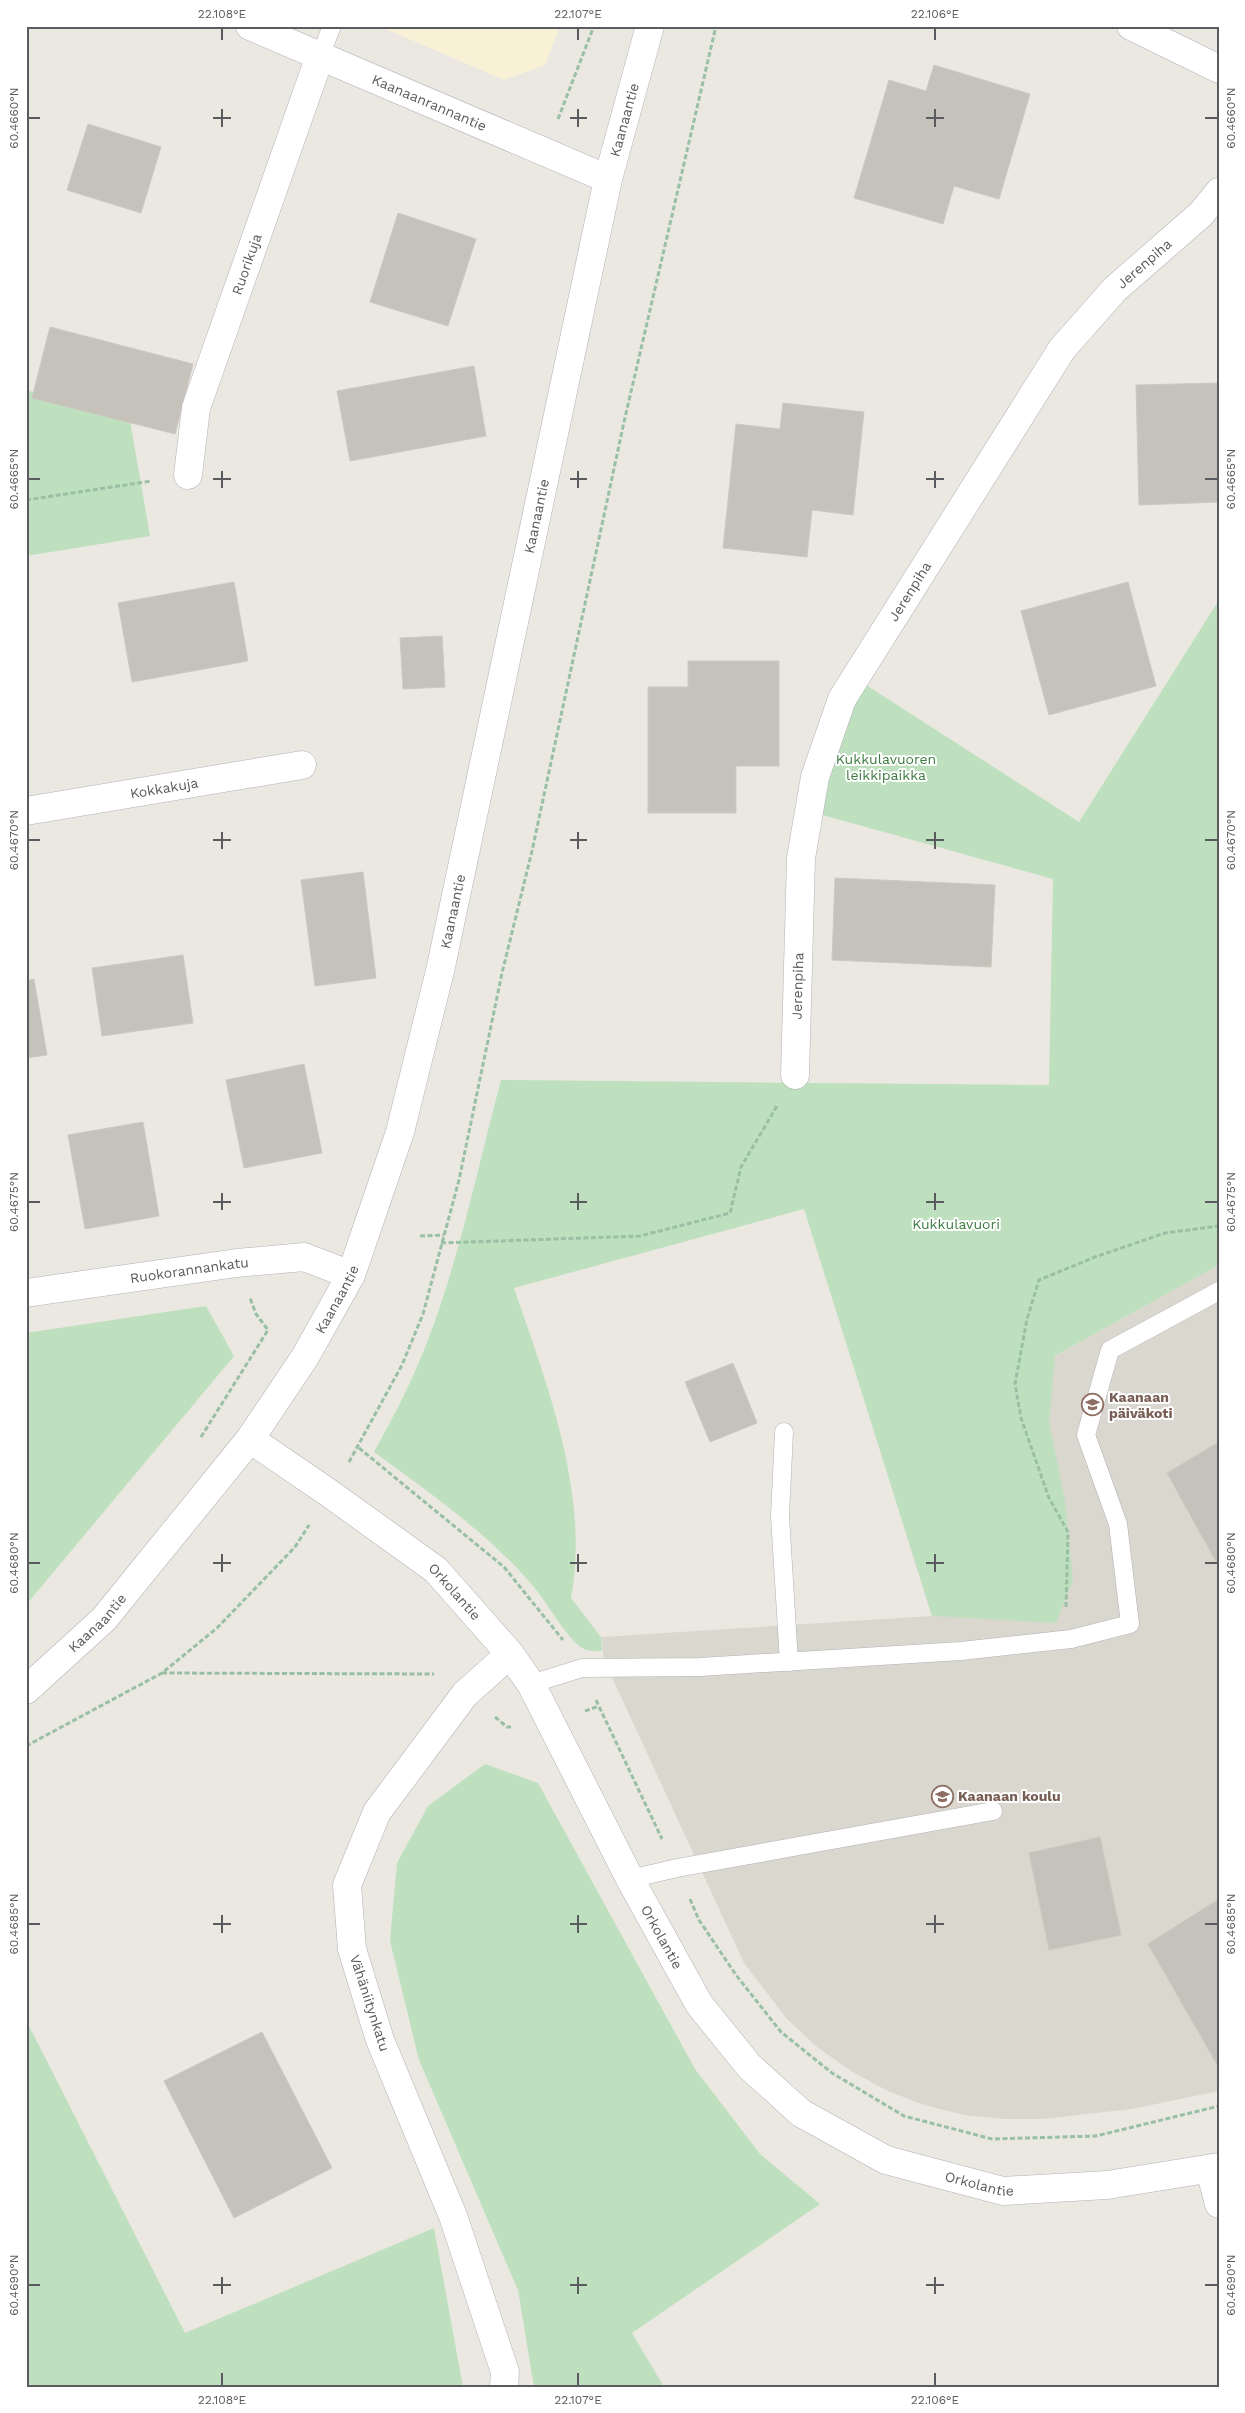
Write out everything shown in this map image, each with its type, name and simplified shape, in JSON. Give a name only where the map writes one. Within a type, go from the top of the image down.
[{"type":"street","name":"Kaanaanrannantie","points":[[250,26],[608,179]]},
{"type":"street","name":"Kaanaantie","points":[[26,1690],[104,1619],[250,1439],[305,1357],[350,1275],[400,1132],[440,971],[608,179],[650,26]]},
{"type":"street","points":[[1131,26],[1219,70]]},
{"type":"street","name":"Ruorikuja","points":[[188,475],[196,408],[320,56]]},
{"type":"street","name":"Jerenpiha","points":[[795,1075],[801,858],[814,777],[842,699],[1062,349],[1115,288],[1201,214],[1219,192]]},
{"type":"street","name":"Kokkakuja","points":[[26,811],[302,765]]},
{"type":"street","name":"Ruokorannankatu","points":[[27,1291],[237,1263],[304,1257],[350,1275]]},
{"type":"street","name":"Orkolantie","points":[[250,1439],[330,1493],[436,1570],[510,1654],[531,1684],[630,1879],[699,2004],[749,2066],[801,2113],[886,2160],[1002,2191],[1107,2185],[1214,2169]]},
{"type":"street","name":"Vähäniitynkatu","points":[[504,2387],[505,2372],[453,2216],[380,2040],[352,1949],[347,1885],[376,1812],[465,1694],[510,1654]]},
{"type":"street","points":[[1214,2169],[1219,2204]]},
{"type":"lane","points":[[320,56],[332,26]]},
{"type":"lane","points":[[531,1684],[582,1668],[700,1667],[857,1659],[1071,1639],[1130,1624],[1118,1524],[1086,1435],[1110,1350],[1219,1291]]},
{"type":"lane","points":[[784,1432],[780,1516],[788,1662]]},
{"type":"lane","points":[[630,1879],[676,1868],[992,1811]]},
{"type":"path","points":[[546,152],[594,26]]},
{"type":"path","points":[[26,500],[188,475]]},
{"type":"path","points":[[442,1243],[640,1236],[730,1213],[741,1167],[795,1075]]},
{"type":"path","points":[[420,1236],[444,1235]]},
{"type":"path","points":[[199,1440],[268,1330],[256,1314],[237,1263]]},
{"type":"path","points":[[359,1448],[504,1566],[570,1648],[582,1668],[699,1920],[736,1975],[781,2032],[832,2073],[904,2116],[992,2139],[1096,2136],[1219,2106]]},
{"type":"path","points":[[162,1673],[439,1674],[508,1727],[552,1723],[599,1706]]},
{"type":"shaded area","points":[[379,26],[560,26],[545,65],[504,80]]},
{"type":"shaded area","name":"Kaanaan koulu","points":[[1219,1265],[1219,2091],[1132,2109],[1043,2119],[1004,2119],[964,2115],[924,2105],[888,2091],[851,2071],[817,2047],[787,2019],[744,1963],[604,1660],[601,1637],[932,1616],[881,1453]]},
{"type":"green space","points":[[26,390],[130,421],[150,536],[26,556]]},
{"type":"green space","points":[[1219,600],[1219,1265],[1055,1356],[1049,1422],[1065,1501],[1073,1580],[1056,1623],[932,1616],[804,1209],[514,1288],[552,1401],[570,1479],[575,1519],[575,1559],[571,1598],[601,1637],[602,1651],[584,1649],[565,1630],[534,1587],[498,1549],[458,1515],[374,1452],[412,1378],[440,1307],[452,1269],[501,1080],[1049,1085],[1053,879],[819,814],[836,751],[863,683],[1079,822]]},
{"type":"green space","points":[[206,1306],[234,1356],[26,1605],[26,1333]]},
{"type":"green space","points":[[485,1764],[538,1783],[695,2069],[760,2154],[820,2204],[632,2333],[664,2387],[534,2387],[518,2290],[419,2060],[390,1941],[397,1863],[428,1806]]},
{"type":"green space","points":[[26,2020],[185,2333],[434,2228],[463,2387],[26,2387]]},
{"type":"building","points":[[934,65],[1030,94],[999,199],[954,186],[943,224],[854,198],[889,80],[926,91]]},
{"type":"building","points":[[88,124],[161,147],[141,213],[67,190]]},
{"type":"building","points":[[398,213],[476,239],[448,326],[370,302]]},
{"type":"building","points":[[50,327],[193,364],[175,434],[32,398]]},
{"type":"building","points":[[474,366],[486,436],[350,461],[337,391]]},
{"type":"building","points":[[1219,383],[1219,502],[1139,505],[1136,385]]},
{"type":"building","points":[[783,403],[864,412],[853,515],[812,510],[807,557],[723,548],[736,424],[780,429]]},
{"type":"building","points":[[234,582],[248,661],[132,682],[118,603]]},
{"type":"building","points":[[1128,582],[1156,686],[1049,715],[1021,611]]},
{"type":"building","points":[[442,636],[445,687],[403,689],[400,638]]},
{"type":"building","points":[[688,661],[779,661],[779,766],[736,766],[736,813],[648,813],[648,687],[688,687]]},
{"type":"building","points":[[363,872],[376,978],[315,986],[301,880]]},
{"type":"building","points":[[835,878],[995,885],[991,967],[832,960]]},
{"type":"building","points":[[183,955],[193,1023],[102,1036],[92,968]]},
{"type":"building","points":[[34,979],[47,1055],[26,1058],[26,981]]},
{"type":"building","points":[[304,1064],[322,1153],[244,1168],[226,1080]]},
{"type":"building","points":[[143,1122],[159,1216],[85,1229],[68,1135]]},
{"type":"building","points":[[733,1363],[757,1423],[710,1442],[685,1382]]},
{"type":"building","points":[[1219,1442],[1219,1567],[1167,1473]]},
{"type":"building","points":[[1100,1837],[1121,1935],[1049,1950],[1029,1853]]},
{"type":"building","points":[[1219,1899],[1219,2068],[1148,1944]]},
{"type":"building","points":[[262,2032],[332,2168],[234,2218],[164,2081]]},
{"type":"place","name":"Kaanaan päiväkoti","points":[[1093,1405]]},
{"type":"place","name":"Kaanaan koulu","points":[[942,1796]]},
{"type":"park label","name":"Kukkulavuoren leikkipaikka","points":[[886,768]]},
{"type":"park label","name":"Kukkulavuori","points":[[956,1224]]}]
